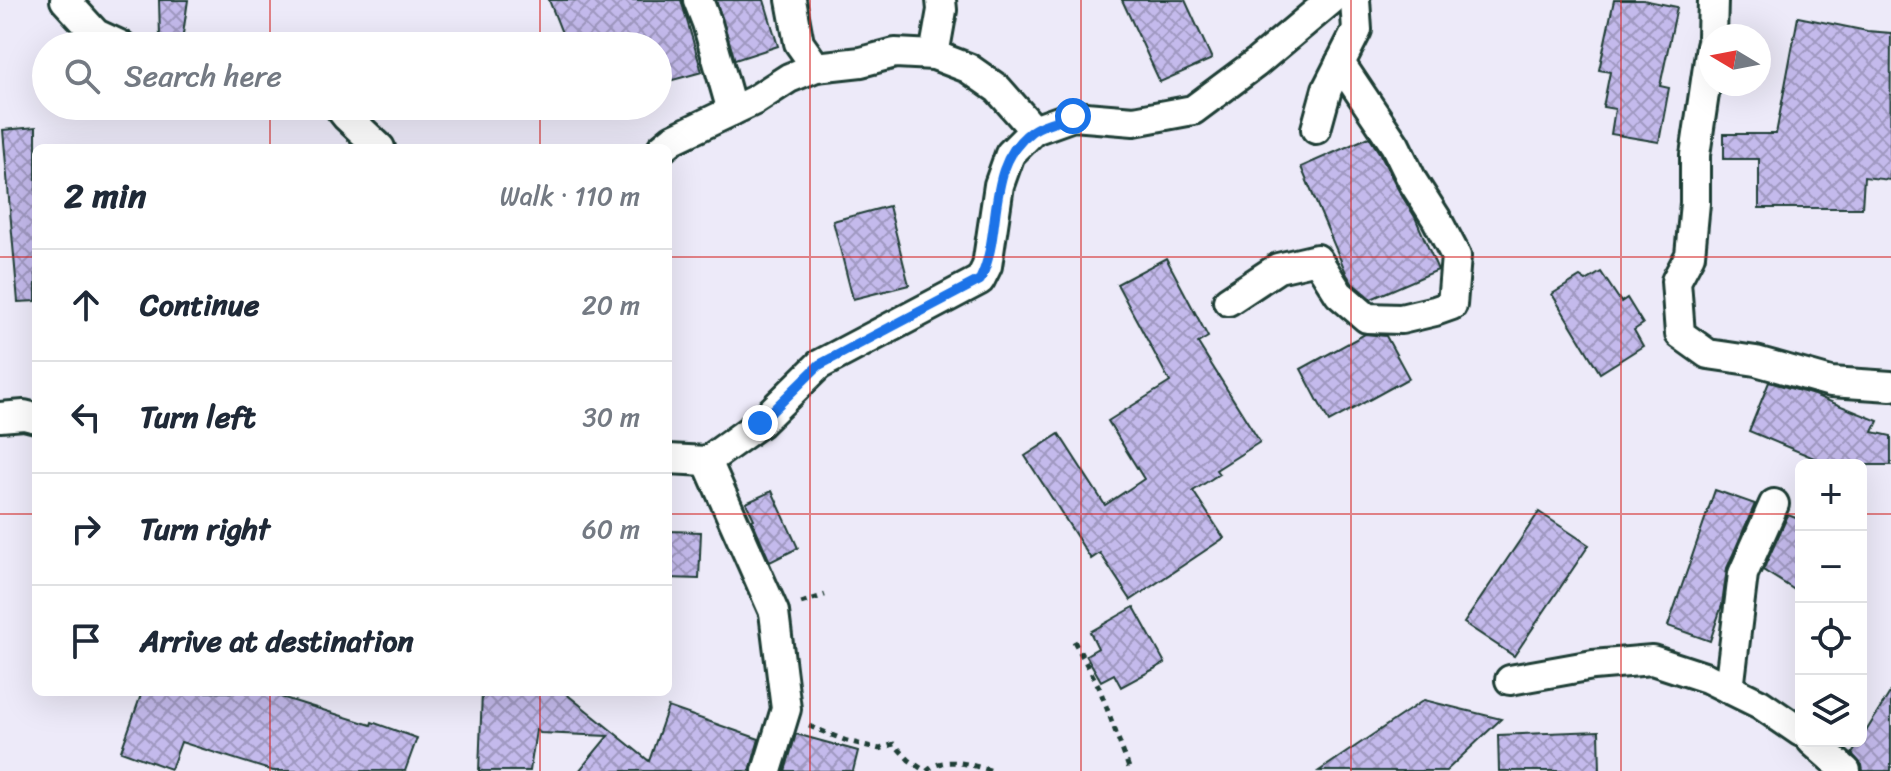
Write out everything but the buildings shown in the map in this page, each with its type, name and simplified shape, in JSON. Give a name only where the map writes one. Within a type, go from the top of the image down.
[{"type":"street","points":[[65,0],[94,32]]},
{"type":"street","points":[[698,0],[732,111]]},
{"type":"street","points":[[791,0],[799,43],[816,67]]},
{"type":"street","points":[[934,55],[941,0]]},
{"type":"street","points":[[672,459],[707,461],[760,423],[819,365],[980,280],[987,266],[999,185],[1010,154],[1034,130],[1073,116],[1134,121],[1193,110],[1256,63],[1331,0]]},
{"type":"street","points":[[1316,129],[1327,89],[1357,30],[1355,0]]},
{"type":"street","points":[[1712,24],[1713,0]]},
{"type":"street","points":[[667,144],[755,100],[789,78],[816,67],[861,62],[895,53],[934,55],[968,68],[998,89],[1034,130]]},
{"type":"street","points":[[1228,301],[1278,268],[1317,259],[1339,294],[1367,318],[1401,319],[1452,305],[1456,256],[1395,145],[1340,63]]},
{"type":"street","points":[[1704,96],[1695,155],[1690,255],[1676,281],[1680,334],[1708,354],[1756,361],[1831,382],[1891,386]]},
{"type":"street","points":[[350,120],[376,144]]},
{"type":"street","points":[[0,417],[32,417]]},
{"type":"street","points":[[707,461],[774,612],[786,709],[767,771]]},
{"type":"street","points":[[1729,689],[1743,574],[1774,504]]},
{"type":"street","points":[[1510,680],[1593,665],[1652,660],[1707,678],[1760,704],[1795,728]]},
{"type":"street","points":[[1819,747],[1846,771]]},
{"type":"path","points":[[1074,641],[1099,687],[1129,768],[1126,771]]},
{"type":"path","points":[[784,717],[847,741],[880,749],[894,744],[909,760],[926,771],[934,765],[952,761],[994,771]]},
{"type":"route","points":[[760,423],[819,365],[980,280],[987,266],[999,185],[1010,154],[1034,130],[1073,116]]}]
